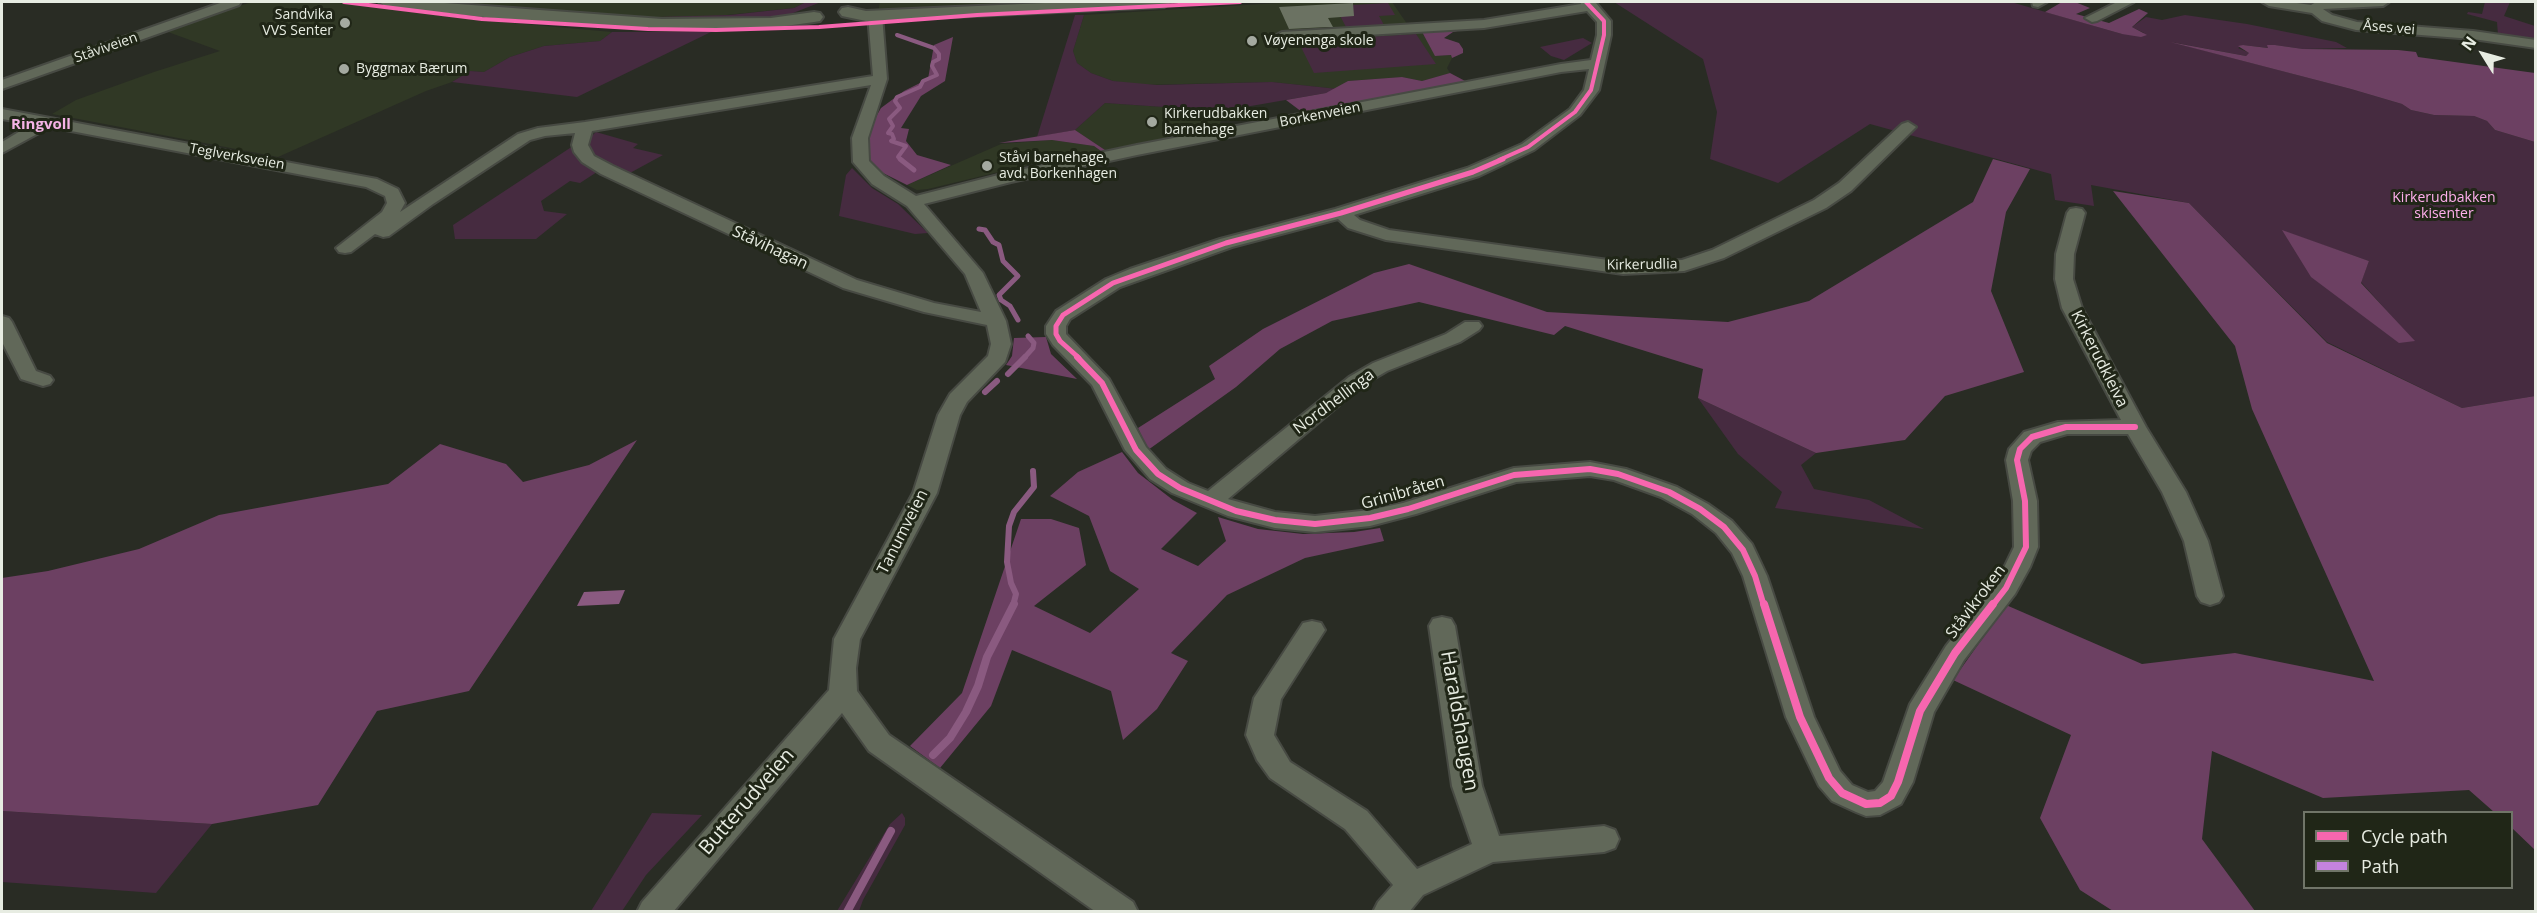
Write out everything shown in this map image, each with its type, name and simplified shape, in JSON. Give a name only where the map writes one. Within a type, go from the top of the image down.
[{"type":"main road","points":[[387,2],[494,13],[623,22],[719,24],[762,23],[834,8],[875,17],[1164,2]]},
{"type":"street","name":"Ståviveien","points":[[209,10],[225,2]]},
{"type":"street","name":"Ståviveien","points":[[2,85],[234,2]]},
{"type":"street","points":[[2092,18],[2127,2]]},
{"type":"street","points":[[2269,2],[2316,10]]},
{"type":"street","name":"Åses vei","points":[[2383,2],[2326,3],[2318,5],[2316,10],[2327,18],[2356,26],[2473,35],[2535,44]]},
{"type":"street","points":[[1282,36],[1484,24],[1588,4],[1604,21],[1604,35],[1596,64]]},
{"type":"street","name":"Tanumveien","points":[[843,693],[843,668],[847,639],[925,493],[949,415],[958,399],[998,358],[1001,344],[996,321],[974,273],[913,202],[878,180],[861,162],[860,138],[880,80],[875,17]]},
{"type":"street","name":"Borkenveien","points":[[913,202],[1010,177],[1137,150],[1561,68],[1596,64]]},
{"type":"street","name":"Grinibråten","points":[[1596,64],[1591,90],[1584,102],[1563,123],[1528,147],[1473,172],[1341,213],[1226,243],[1137,273],[1113,283],[1063,315],[1056,326],[1056,334],[1060,342],[1102,383],[1136,450],[1149,465],[1179,488],[1236,511],[1275,520],[1315,524],[1370,519],[1514,475],[1590,469],[1618,474],[1669,492],[1700,509],[1724,527],[1743,550],[1755,576],[1800,717],[1829,778],[1842,794],[1866,804],[1880,803]]},
{"type":"street","points":[[368,248],[381,234],[427,200],[524,137],[544,131],[585,127],[880,80]]},
{"type":"street","name":"Teglverksveien","points":[[2,114],[371,183],[392,193],[396,203],[389,215],[345,248]]},
{"type":"street","points":[[2,148],[46,123]]},
{"type":"street","name":"Ståvihagan","points":[[585,127],[580,145],[588,159],[695,213],[850,284],[931,308],[996,321]]},
{"type":"street","name":"Kirkerudlia","points":[[1341,213],[1354,224],[1386,235],[1613,267],[1650,268],[1684,265],[1718,254],[1820,204],[1845,187],[1908,127]]},
{"type":"street","name":"Kirkerudkleiva","points":[[2076,213],[2065,254],[2064,279],[2072,308],[2135,427],[2174,492],[2196,541],[2210,596]]},
{"type":"street","points":[[2,322],[28,375],[43,380]]},
{"type":"street","name":"Nordhellinga","points":[[1211,501],[1356,381],[1380,367],[1453,338],[1472,326]]},
{"type":"street","name":"Ståvikroken","points":[[1880,803],[1891,796],[1898,782],[1920,711],[1955,653],[2006,588],[2026,547],[2025,501],[2017,460],[2020,449],[2031,438],[2066,427],[2135,427]]},
{"type":"street","name":"Haraldshaugen","points":[[1442,626],[1467,786],[1489,850]]},
{"type":"street","points":[[1312,630],[1268,698],[1260,735],[1267,752],[1280,770],[1356,820],[1384,850],[1412,886]]},
{"type":"street","points":[[843,693],[879,743],[1122,912]]},
{"type":"street","name":"Butterudveien","points":[[653,912],[843,693]]},
{"type":"street","points":[[1389,912],[1412,886],[1489,850],[1604,839]]},
{"type":"shaded area","points":[[253,2],[334,2],[468,19],[612,32],[600,41],[544,46],[510,57],[484,72],[470,71],[452,82],[426,91],[278,157],[52,114],[76,100],[220,51],[168,32],[235,5]]},
{"type":"shaded area","points":[[434,2],[806,2],[794,8],[707,17],[623,17]]},
{"type":"shaded area","points":[[880,2],[1077,2],[878,13]]},
{"type":"shaded area","name":"Vøyenenga skole","points":[[1295,2],[1392,2],[1412,31],[1421,30],[1436,56],[1451,55],[1452,58],[1447,68],[1450,73],[1422,81],[1402,77],[1348,81],[1338,89],[1272,82],[1138,85],[1113,81],[1091,73],[1077,63],[1073,51],[1084,15]]},
{"type":"shaded area","points":[[2062,2],[2075,2],[2090,8],[2076,14],[2109,23],[2139,9],[2148,13],[2132,27],[2147,35],[2141,37],[2122,34],[2045,12]]},
{"type":"shaded area","points":[[1466,29],[1453,32],[1444,38],[1459,43],[1463,49],[1463,53],[1452,58],[1451,55],[1435,56],[1421,30]]},
{"type":"shaded area","points":[[953,37],[945,81],[921,96],[901,128],[909,129],[906,141],[917,155],[951,165],[907,185],[869,166],[862,141],[881,108],[904,91],[928,79],[934,45]]},
{"type":"shaded area","points":[[2170,42],[2246,56],[2249,53],[2238,46],[2268,48],[2267,45],[2275,45],[2303,49],[2398,50],[2416,52],[2418,57],[2535,73],[2535,142],[2495,130],[2487,121],[2474,116],[2434,115],[2411,110],[2402,104],[2351,89]]},
{"type":"shaded area","points":[[1450,73],[1467,82],[1302,112],[1286,100],[1326,93],[1348,81],[1402,77],[1422,81]]},
{"type":"shaded area","name":"Kirkerudbakken barnehage","points":[[1105,103],[1222,111],[1222,117],[1219,127],[1105,150],[1075,130]]},
{"type":"shaded area","points":[[1075,130],[1105,150],[1101,151],[1094,146],[1052,140],[999,143]]},
{"type":"shaded area","name":"Ståvi barnehage, avd. Borkenhagen","points":[[1052,140],[1094,146],[1101,151],[1053,159],[928,189],[917,190],[907,185],[1001,144]]},
{"type":"shaded area","points":[[1993,159],[2030,169],[2006,212],[1991,291],[2024,372],[1945,396],[1905,440],[1816,453],[1698,398],[1703,369],[1565,326],[1554,335],[1419,302],[1332,321],[1280,349],[1236,387],[1148,450],[1138,428],[1215,379],[1209,366],[1263,329],[1374,273],[1409,264],[1547,312],[1728,322],[1809,301],[1973,202]]},
{"type":"shaded area","points":[[2113,191],[2189,203],[2327,343],[2462,408],[2535,396],[2535,850],[2513,829],[2513,811],[2493,811],[2469,790],[2323,798],[2212,751],[2202,839],[2255,911],[2113,911],[2080,890],[2040,818],[2071,735],[1953,680],[2006,605],[2142,664],[2235,653],[2374,681],[2252,409],[2235,346]]},
{"type":"shaded area","points":[[2282,230],[2369,261],[2361,283],[2415,341],[2399,343],[2311,277]]},
{"type":"shaded area","points":[[1046,337],[1051,354],[1077,379],[1006,365],[1012,356],[1014,338]]},
{"type":"shaded area","points":[[637,440],[469,691],[377,711],[318,805],[212,824],[2,811],[2,578],[48,571],[139,549],[219,515],[388,484],[440,444],[506,464],[523,482],[589,465]]},
{"type":"shaded area","points":[[1122,452],[1138,473],[1173,500],[1197,513],[1161,549],[1198,566],[1226,541],[1218,517],[1258,529],[1303,534],[1354,532],[1380,528],[1384,541],[1305,558],[1227,595],[1171,653],[1188,661],[1157,709],[1123,740],[1111,691],[1012,650],[991,706],[940,768],[910,746],[962,693],[1021,519],[1051,519],[1079,528],[1086,565],[1034,606],[1090,633],[1139,589],[1110,571],[1089,516],[1050,496],[1078,472]]},
{"type":"shaded area","points":[[625,590],[619,604],[577,606],[584,592]]},
{"type":"green space","points":[[806,2],[821,2],[788,15],[770,18],[724,22],[658,19],[657,17],[730,15],[794,8]]},
{"type":"green space","name":"Kirkerudbakken skisenter","points":[[1614,2],[2011,2],[2122,34],[2144,33],[2132,27],[2146,17],[2162,20],[2185,15],[2247,24],[2336,42],[2347,48],[2303,49],[2275,45],[2269,48],[2243,45],[2238,48],[2250,53],[2246,56],[2171,42],[2351,89],[2402,104],[2411,110],[2434,115],[2474,116],[2487,121],[2495,130],[2535,142],[2535,396],[2462,408],[2327,342],[2189,203],[2091,185],[2094,206],[2055,200],[2051,174],[1870,124],[1778,183],[1710,159],[1717,112],[1703,59]],"holes":[[[2283,231],[2369,261],[2361,282],[2414,341]]]},
{"type":"green space","points":[[2485,2],[2510,2],[2504,16],[2535,26],[2535,42],[2498,35],[2497,22],[2467,14],[2468,12],[2482,14]]},
{"type":"green space","points":[[1388,3],[1395,15],[1379,16],[1384,25],[1346,27],[1335,6]]},
{"type":"green space","points":[[1075,15],[1084,15],[1073,51],[1077,63],[1091,73],[1113,81],[1157,85],[1272,82],[1338,89],[1222,111],[1105,103],[1075,130],[1037,137]]},
{"type":"green space","points":[[612,32],[711,32],[577,97],[452,82],[470,71],[484,72],[510,57],[544,46],[600,41]]},
{"type":"green space","points":[[1416,34],[1436,64],[1314,73],[1298,41]]},
{"type":"green space","points":[[1583,38],[1592,43],[1564,60],[1551,56],[1540,47]]},
{"type":"green space","points":[[596,132],[638,144],[633,148],[663,155],[628,174],[597,159],[588,151],[585,142]]},
{"type":"green space","points":[[573,146],[600,170],[580,183],[570,181],[541,201],[544,211],[567,214],[536,239],[455,239],[453,225]]},
{"type":"green space","points":[[852,168],[872,188],[898,204],[928,233],[915,234],[839,216],[846,175]]},
{"type":"green space","points":[[1698,398],[1816,453],[1801,465],[1814,489],[1869,500],[1924,529],[1775,508],[1782,492],[1738,454]]},
{"type":"green space","points":[[2,811],[212,824],[156,893],[2,882]]},
{"type":"green space","points":[[652,813],[702,815],[646,875],[622,911],[591,911]]},
{"type":"green space","points":[[902,813],[905,825],[859,911],[837,911],[890,824]]},
{"type":"building","points":[[1353,3],[1354,16],[1328,18],[1333,27],[1289,29],[1279,7]]},
{"type":"waterway","points":[[897,35],[934,48],[939,54],[939,59],[933,62],[932,66],[937,75],[923,81],[920,87],[897,97],[895,101],[900,108],[889,119],[893,126],[888,133],[892,134],[894,139],[891,141],[906,146],[898,157],[902,160]]},
{"type":"waterway","points":[[900,159],[914,170]]},
{"type":"waterway","points":[[979,229],[985,230],[993,242],[999,245],[1003,261],[1018,276],[999,295],[1001,300],[1010,306],[1018,320]]},
{"type":"waterway","points":[[1024,358],[1033,348],[1034,343],[1028,336]]},
{"type":"waterway","points":[[1008,374],[1024,358]]},
{"type":"waterway","points":[[985,392],[997,381]]},
{"type":"waterway","points":[[1013,606],[1016,594],[1011,583],[1007,562],[1009,526],[1014,512],[1034,487],[1033,471]]},
{"type":"waterway","points":[[933,755],[950,738],[966,712],[978,686],[987,657],[1013,606]]},
{"type":"waterway","points":[[847,912],[891,831]]},
{"type":"cycle path","points":[[344,2],[482,19],[648,29],[716,30],[819,27],[977,15],[1240,2]]},
{"type":"cycle path","points":[[1586,2],[1604,21],[1604,35],[1591,90],[1575,112],[1528,147],[1473,172],[1341,213],[1226,243],[1137,273],[1113,283],[1063,315],[1056,326],[1056,334],[1060,341],[1102,383],[1136,450],[1158,474],[1180,488],[1236,511],[1275,520],[1315,524],[1370,518],[1408,509],[1514,475],[1560,470],[1590,469],[1618,474],[1669,492],[1700,509],[1724,527],[1743,550],[1755,576],[1800,717],[1829,778],[1842,793],[1866,804],[1880,803],[1891,796],[1898,782],[1920,711],[1955,653],[2006,588],[2018,567],[2026,547],[2025,501],[2017,460],[2020,449],[2032,437],[2066,427],[2135,427]]},
{"type":"place","name":"Sandvika VVS Senter","points":[[345,23]]},
{"type":"place","name":"Vøyenenga skole","points":[[1252,41]]},
{"type":"place","name":"Byggmax Bærum","points":[[344,69]]},
{"type":"place","name":"Kirkerudbakken barnehage","points":[[1152,122]]},
{"type":"place","name":"Ståvi barnehage, avd. Borkenhagen","points":[[987,166]]},
{"type":"district","name":"Ringvoll","points":[[41,125]]}]
